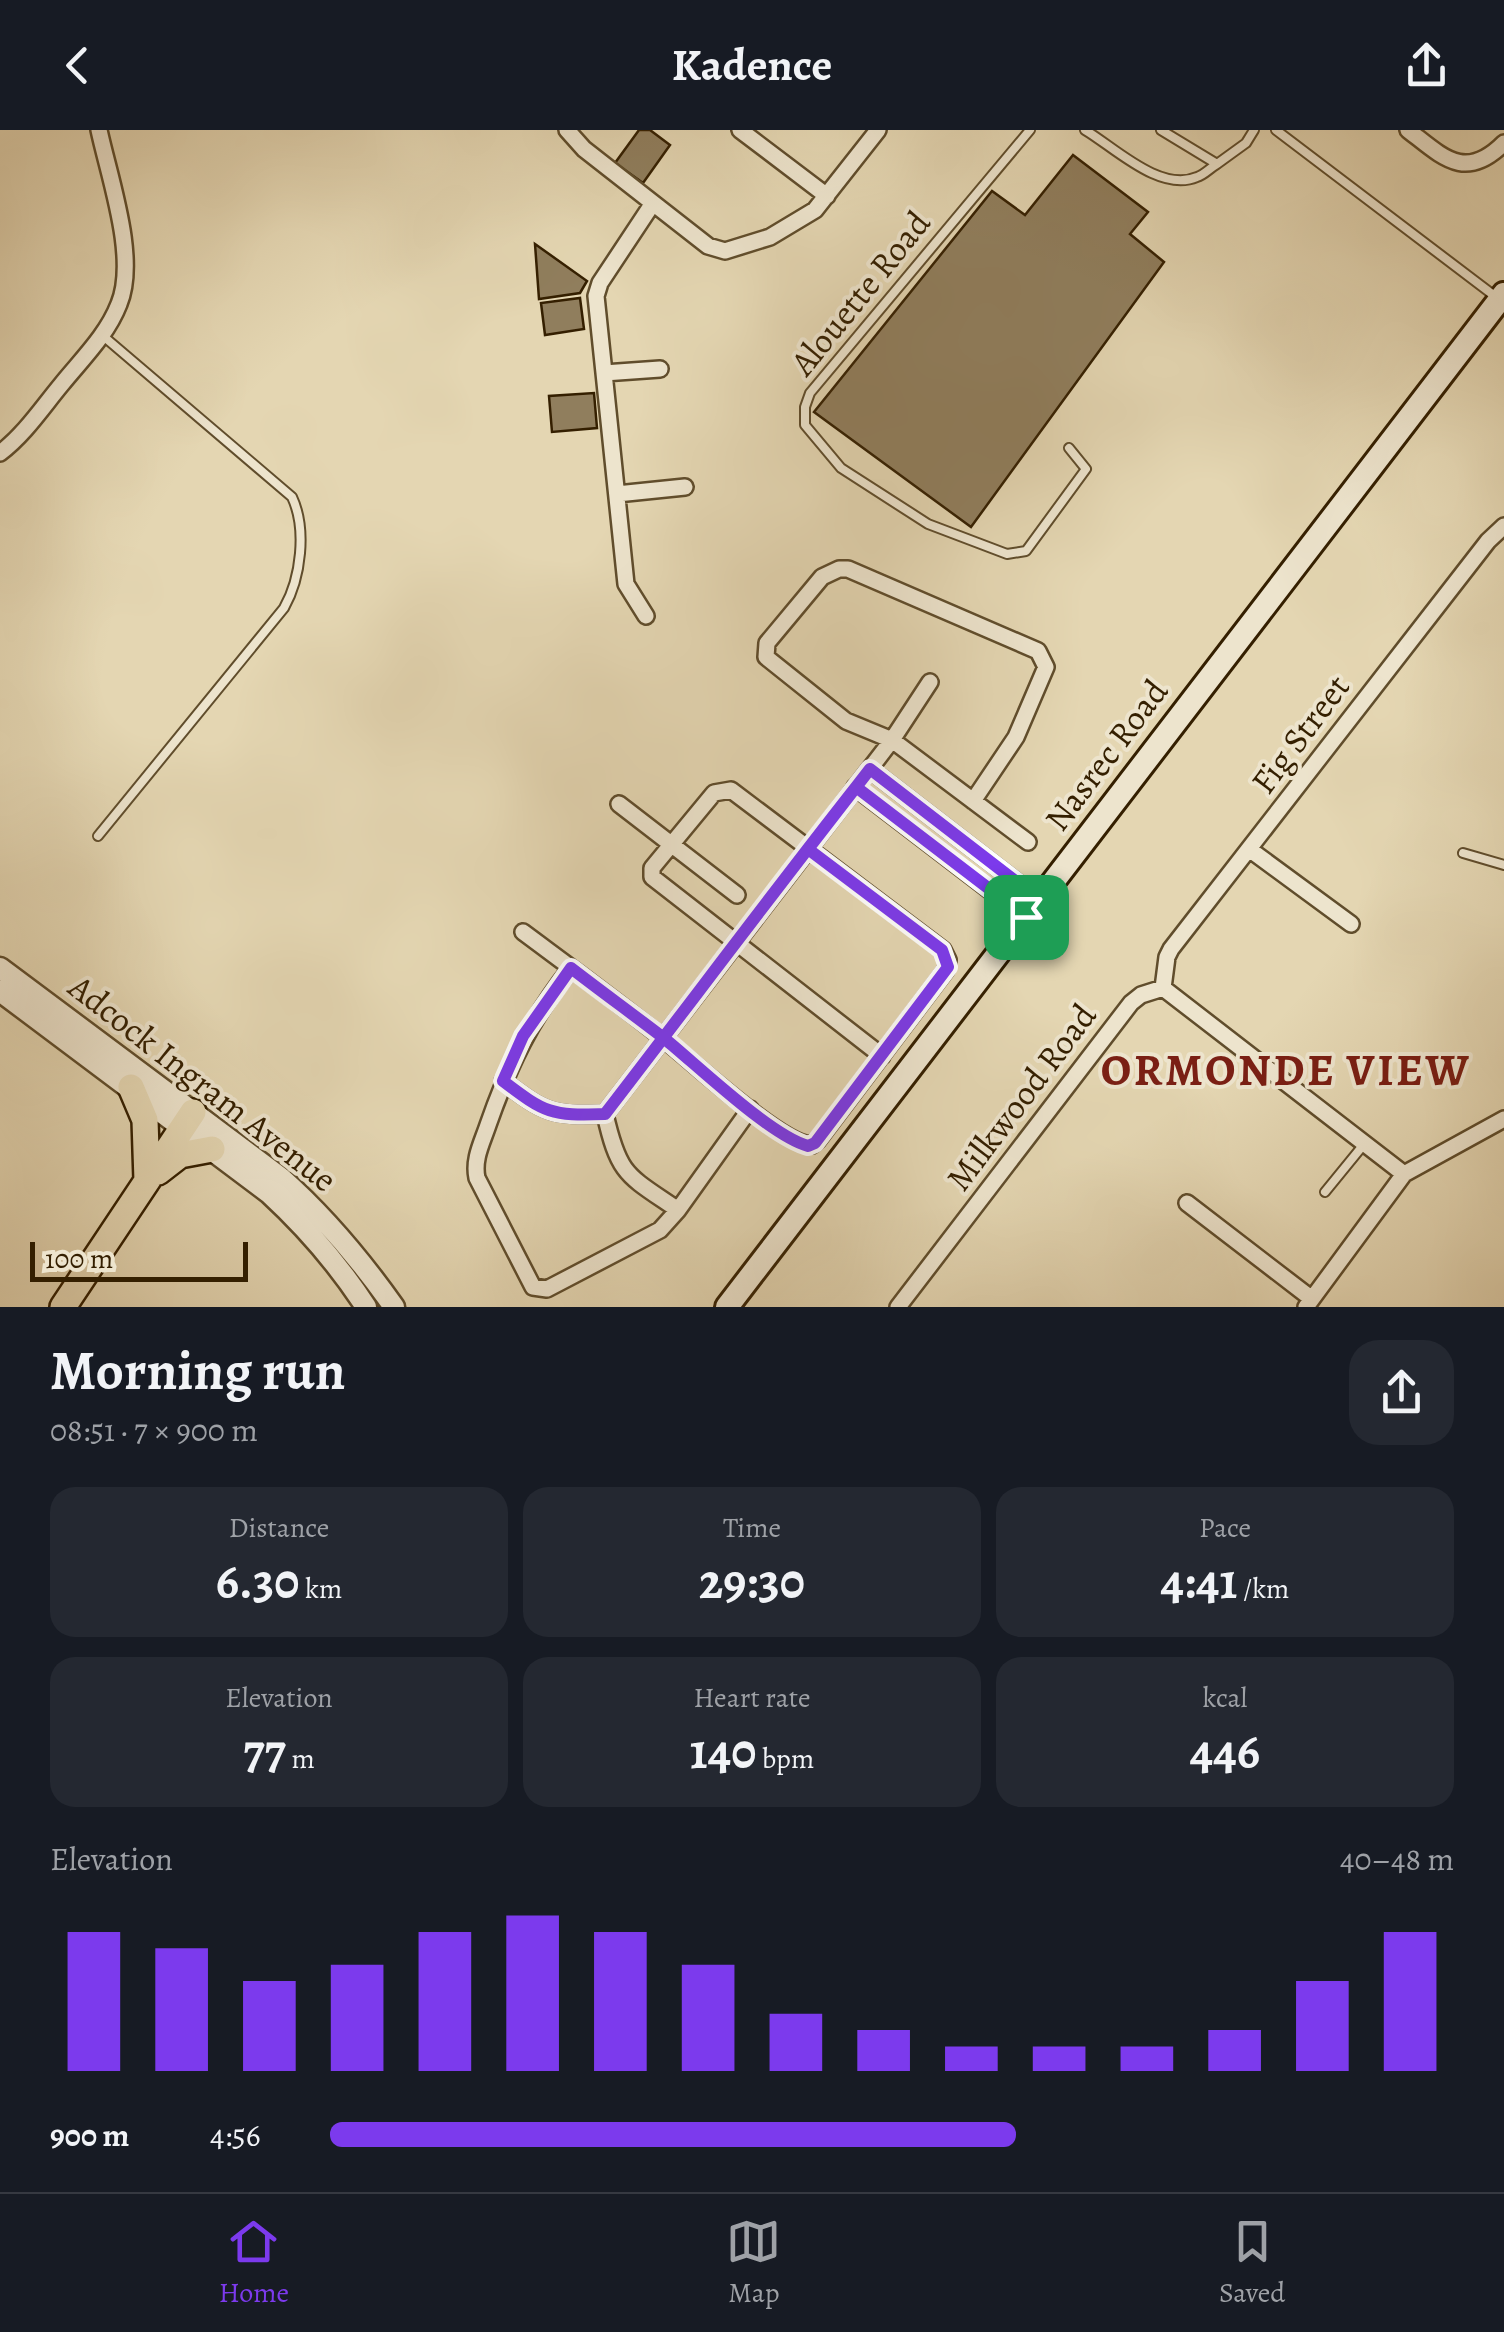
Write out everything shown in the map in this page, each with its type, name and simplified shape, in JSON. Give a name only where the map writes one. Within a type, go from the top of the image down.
[{"type":"main road","name":"Nasrec Road","points":[[743,1307],[1037,912],[1503,302]]},
{"type":"main road","name":"Nasrec Road","points":[[727,1307],[1037,912]]},
{"type":"main road","points":[[131,1086],[145,1120],[147,1181]]},
{"type":"main road","points":[[63,1307],[187,1120]]},
{"type":"main road","points":[[147,1181],[180,1155],[212,1149]]},
{"type":"street","points":[[0,453],[24,430],[102,335],[120,302],[126,274],[99,130]]},
{"type":"street","points":[[568,130],[584,149],[653,204],[708,246],[725,251],[770,237],[800,222],[826,196],[878,130]]},
{"type":"street","points":[[740,130],[826,196]]},
{"type":"street","points":[[1408,130],[1441,156],[1464,164],[1484,159],[1504,143]]},
{"type":"street","points":[[646,616],[626,584],[597,290],[653,204]]},
{"type":"street","points":[[604,373],[660,370]]},
{"type":"street","points":[[617,494],[685,487]]},
{"type":"street","name":"Fig Street","points":[[1163,988],[1170,949],[1488,540],[1504,526]]},
{"type":"street","points":[[973,801],[1016,737],[1046,667],[1044,657],[848,570],[839,569],[822,578],[767,642],[764,654],[769,661],[846,721],[892,740],[973,801],[1028,842]]},
{"type":"street","points":[[678,1210],[636,1182],[620,1164],[614,1155],[605,1114],[892,740],[930,682]]},
{"type":"street","points":[[870,769],[956,834],[1037,912]]},
{"type":"street","points":[[856,787],[942,854],[1037,912]]},
{"type":"street","points":[[523,932],[750,1109],[796,1141],[812,1145],[882,1056],[946,970],[948,960],[942,950],[736,792],[714,793],[652,868],[652,877],[882,1056]]},
{"type":"street","points":[[618,804],[737,896]]},
{"type":"street","points":[[942,854],[956,834]]},
{"type":"street","points":[[1250,850],[1351,924]]},
{"type":"street","name":"Adcock Ingram Avenue","points":[[0,968],[187,1120],[212,1149],[269,1192],[341,1269],[366,1307]]},
{"type":"street","points":[[571,968],[523,1036],[503,1081],[475,1169],[533,1287],[547,1289],[660,1230],[750,1109]]},
{"type":"street","points":[[1163,988],[1404,1174]]},
{"type":"street","name":"Milkwood Road","points":[[898,1307],[1131,1003],[1163,988]]},
{"type":"street","name":"Adcock Ingram Avenue","points":[[0,991],[131,1086],[281,1178],[324,1216],[394,1307]]},
{"type":"street","points":[[503,1081],[548,1112],[605,1114]]},
{"type":"street","points":[[1187,1203],[1309,1303],[1404,1174],[1504,1119]]},
{"type":"lane","name":"Alouette Road","points":[[1030,130],[810,394],[805,425],[842,468],[928,524],[1007,554],[1026,552],[1086,469],[1069,448]]},
{"type":"lane","points":[[1084,130],[1106,142],[1137,168],[1168,178],[1194,180],[1246,142],[1254,130]]},
{"type":"lane","points":[[1161,130],[1216,164]]},
{"type":"lane","points":[[1276,130],[1503,302]]},
{"type":"lane","points":[[98,836],[284,608],[297,576],[300,522],[292,497],[102,335]]},
{"type":"lane","points":[[1463,853],[1504,865]]},
{"type":"lane","points":[[1326,1192],[1365,1143]]},
{"type":"building","points":[[639,130],[650,130],[670,145],[643,183],[615,163]]},
{"type":"building","points":[[1073,155],[1148,212],[1130,234],[1164,262],[971,527],[814,412],[992,191],[1025,215]]},
{"type":"building","points":[[535,244],[587,281],[580,293],[539,299]]},
{"type":"building","points":[[580,298],[584,329],[545,335],[541,303]]},
{"type":"building","points":[[594,393],[597,428],[552,432],[549,396]]},
{"type":"district","name":"ORMONDE VIEW","points":[[1286,1069]]},
{"type":"route","points":[[1026,917],[856,787],[734,943],[663,1038],[605,1114],[554,1114],[503,1081],[523,1036],[571,968],[663,1038],[750,1109],[796,1141],[808,1146],[815,1143],[948,967],[942,950],[808,849],[856,787],[870,769],[1049,907],[1035,925],[1026,917]]}]
